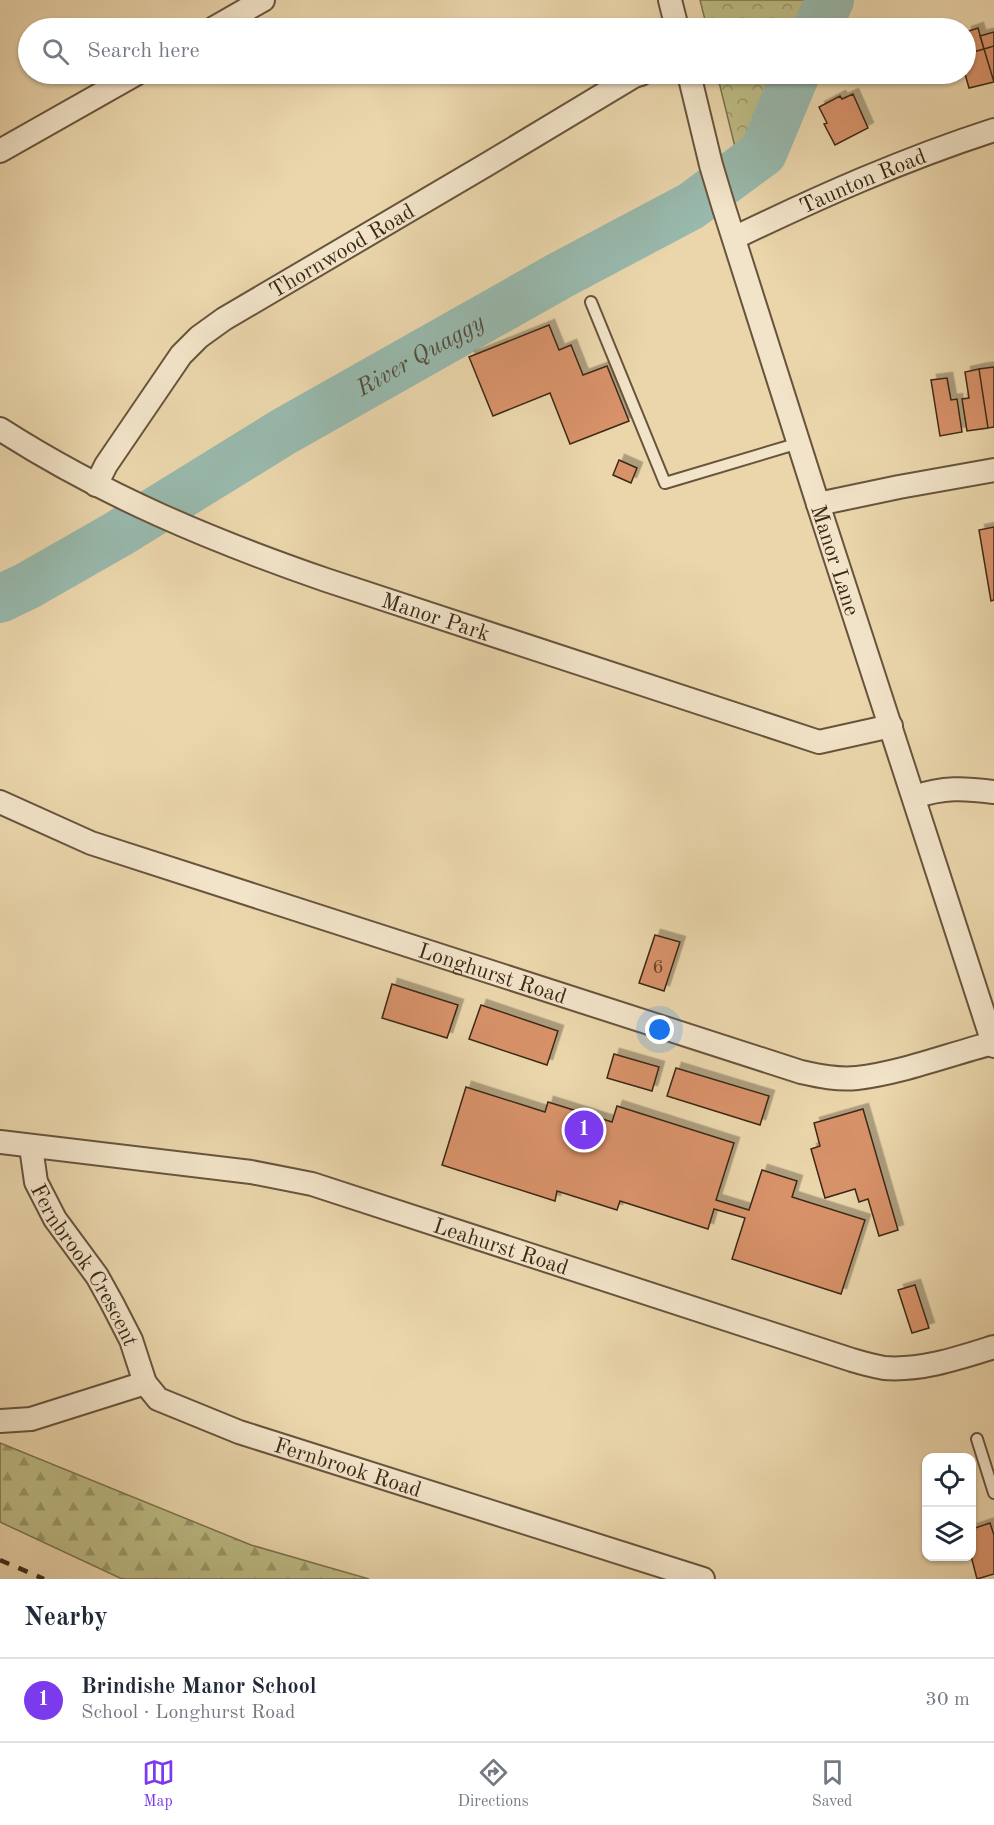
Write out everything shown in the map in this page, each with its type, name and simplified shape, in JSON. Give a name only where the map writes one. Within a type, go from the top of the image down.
[{"type":"street","points":[[232,18],[263,0]]},
{"type":"street","points":[[670,0],[674,18]]},
{"type":"street","points":[[0,151],[118,84]]},
{"type":"street","name":"Thornwood Road","points":[[96,485],[106,465],[181,355],[199,337],[224,319],[619,84]]},
{"type":"street","name":"Manor Lane","points":[[691,84],[723,205],[994,1044]]},
{"type":"street","name":"Taunton Road","points":[[734,238],[858,180],[935,149],[994,130]]},
{"type":"street","name":"Manor Park","points":[[0,429],[34,451],[130,503],[247,553],[326,580],[819,742],[891,726]]},
{"type":"street","points":[[818,504],[994,470]]},
{"type":"street","points":[[915,797],[935,790],[957,788],[994,792]]},
{"type":"street","name":"Longhurst Road","points":[[0,802],[91,843],[801,1072],[826,1077],[856,1078],[885,1073],[994,1044]]},
{"type":"street","name":"Leahurst Road","points":[[0,1142],[251,1172],[312,1184],[818,1350],[884,1368],[919,1367],[994,1347]]},
{"type":"street","name":"Fernbrook Crescent","points":[[31,1147],[36,1182],[55,1219],[97,1276],[112,1303],[131,1340],[145,1383]]},
{"type":"street","points":[[0,1421],[31,1419],[145,1383]]},
{"type":"street","name":"Fernbrook Road","points":[[145,1383],[158,1399],[239,1432],[703,1579]]},
{"type":"lane","points":[[591,302],[664,483],[799,443]]},
{"type":"lane","points":[[977,1438],[994,1494]]},
{"type":"green space","points":[[700,0],[839,0],[816,7],[811,18],[704,18]]},
{"type":"green space","points":[[719,84],[782,84],[768,119],[751,147],[736,151]]},
{"type":"green space","points":[[0,1443],[251,1545],[369,1579],[122,1579],[0,1522]]},
{"type":"building","points":[[978,28],[984,49],[976,51],[976,29]]},
{"type":"building","points":[[994,32],[994,46],[984,49],[980,36]]},
{"type":"building","points":[[994,46],[994,82],[984,49]]},
{"type":"building","points":[[984,49],[994,82],[969,88],[968,84],[976,84],[976,51]]},
{"type":"building","points":[[853,94],[868,128],[835,145],[824,124],[827,123],[819,107],[840,96],[842,99]]},
{"type":"building","points":[[549,325],[559,350],[571,345],[583,375],[607,366],[629,421],[570,444],[550,393],[493,416],[469,357]]},
{"type":"building","points":[[994,367],[994,427],[988,428],[979,369]]},
{"type":"building","points":[[979,369],[988,428],[967,431],[962,399],[969,398],[965,372]]},
{"type":"building","points":[[947,378],[951,400],[957,399],[962,432],[940,436],[931,380]]},
{"type":"building","points":[[619,460],[637,468],[631,483],[613,475]]},
{"type":"building","points":[[994,527],[994,600],[991,601],[979,530]]},
{"type":"building","points":[[655,935],[680,942],[664,991],[639,983]]},
{"type":"building","points":[[392,984],[458,1005],[447,1038],[382,1018]]},
{"type":"building","points":[[481,1005],[558,1031],[547,1065],[469,1039]]},
{"type":"building","points":[[614,1054],[659,1067],[652,1091],[607,1078]]},
{"type":"building","points":[[676,1068],[769,1096],[760,1125],[667,1096]]},
{"type":"building","points":[[466,1087],[545,1112],[548,1102],[612,1122],[617,1106],[734,1143],[716,1200],[749,1210],[762,1170],[797,1181],[792,1197],[865,1220],[841,1294],[732,1259],[745,1218],[714,1209],[708,1229],[620,1201],[617,1210],[557,1191],[555,1201],[442,1165]]},
{"type":"building","points":[[863,1109],[898,1230],[879,1236],[868,1199],[859,1202],[855,1189],[825,1198],[811,1149],[820,1146],[814,1123]]},
{"type":"building","points":[[915,1285],[929,1328],[912,1333],[898,1290]]},
{"type":"building","points":[[990,1523],[994,1535],[994,1574],[977,1579],[972,1561],[976,1561],[976,1528]]},
{"type":"waterway","name":"River Quaggy","points":[[822,18],[830,0]]},
{"type":"waterway","name":"River Quaggy","points":[[0,599],[118,534],[283,432],[559,276],[691,206],[763,153],[792,84]]},
{"type":"railway","points":[[0,1560],[44,1579]]},
{"type":"place","name":"Brindishe Manor School","points":[[584,1130]]}]
